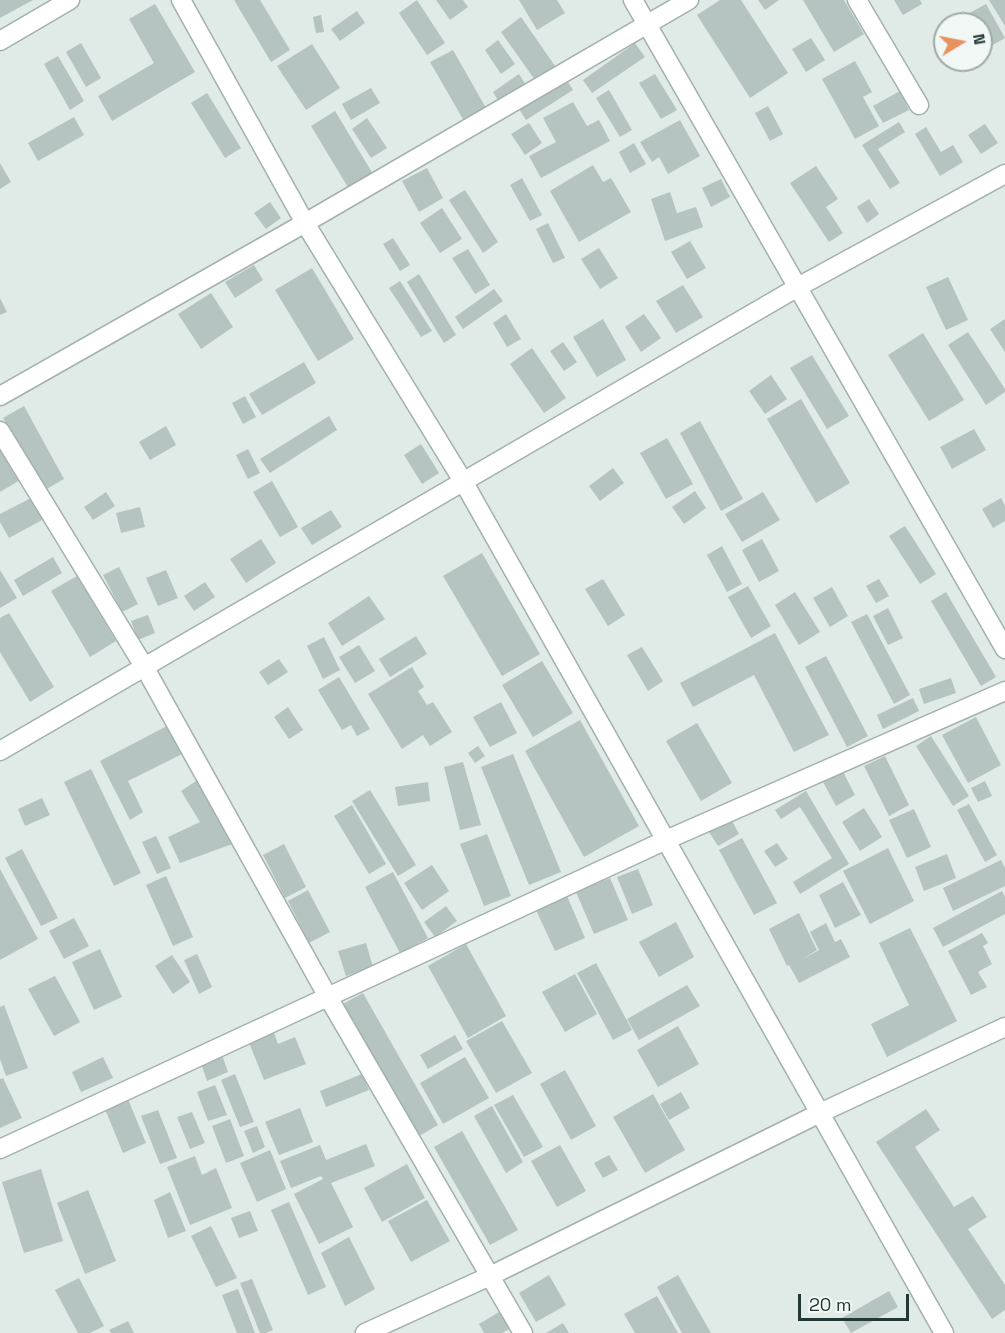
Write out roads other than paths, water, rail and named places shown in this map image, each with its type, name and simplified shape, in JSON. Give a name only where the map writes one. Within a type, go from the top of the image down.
[{"type":"street","points":[[0,40],[70,0]]},
{"type":"street","points":[[181,0],[305,223],[463,481],[944,1333]]},
{"type":"street","points":[[633,0],[1005,649]]},
{"type":"street","points":[[0,396],[305,223],[689,0]]},
{"type":"street","points":[[857,0],[919,105]]},
{"type":"street","points":[[0,751],[798,287],[1005,174]]},
{"type":"street","points":[[0,431],[145,668],[328,996],[524,1333]]},
{"type":"street","points":[[0,1149],[666,840],[1005,691]]},
{"type":"street","points":[[365,1333],[490,1276],[820,1113],[1005,1027]]}]
